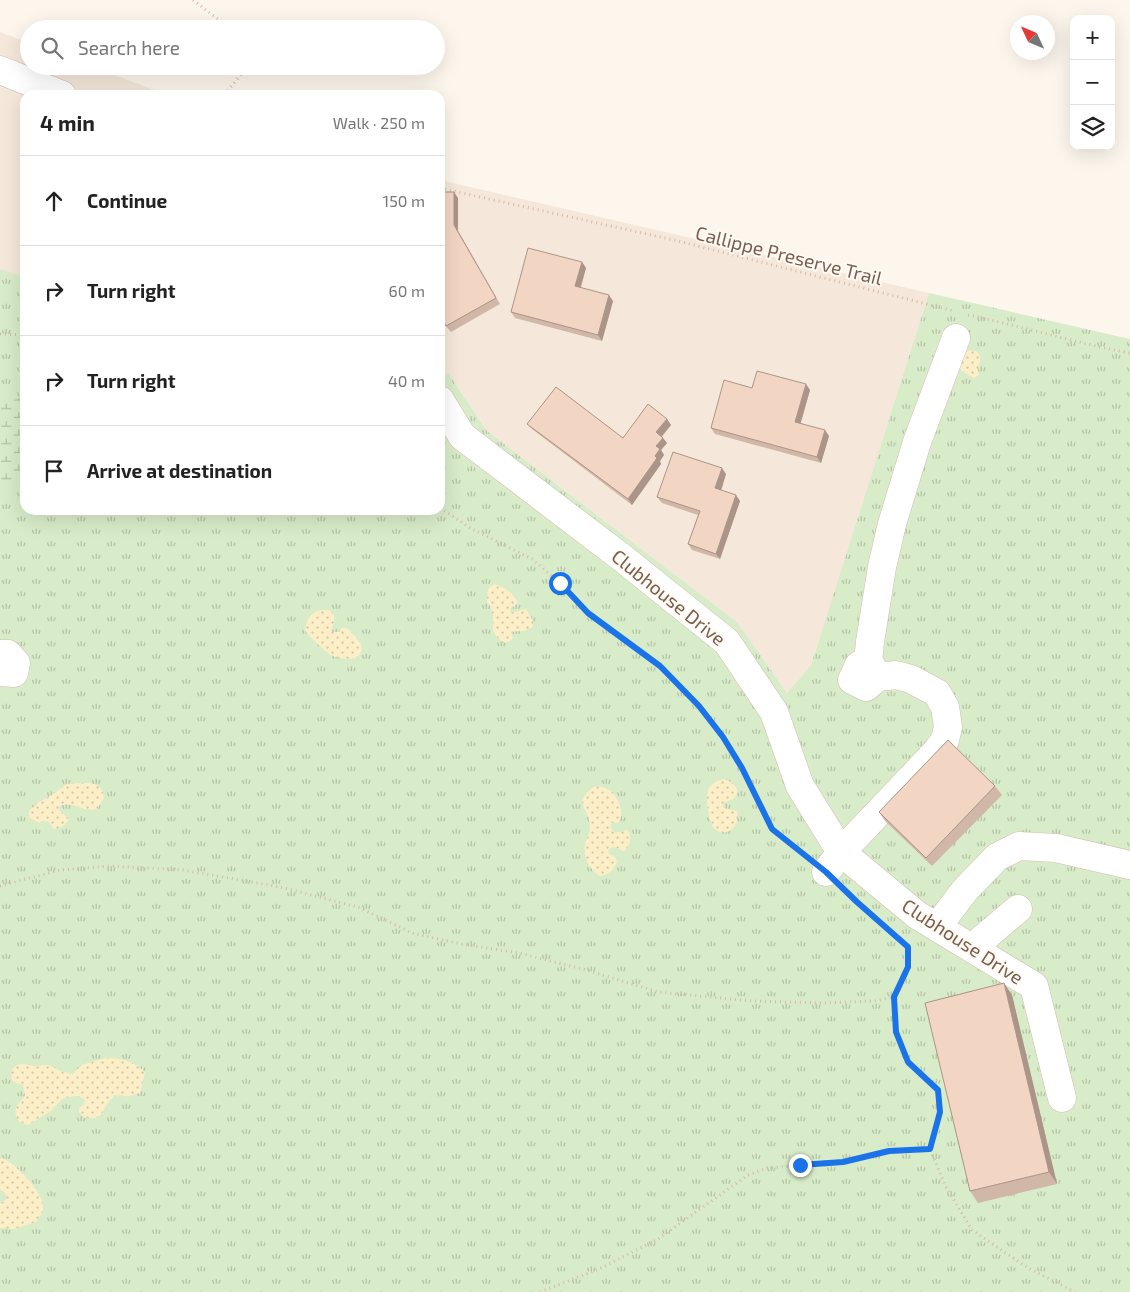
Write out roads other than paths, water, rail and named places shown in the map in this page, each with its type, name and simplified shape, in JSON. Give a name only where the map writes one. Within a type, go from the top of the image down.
[{"type":"street","points":[[0,70],[50,90]]},
{"type":"street","points":[[834,862],[945,740],[948,727],[945,707],[937,693],[911,679],[873,669],[870,642],[882,567],[892,524],[917,442],[956,338]]},
{"type":"street","name":"Clubhouse Drive","points":[[445,408],[462,436],[621,557],[727,642],[774,712],[800,786],[834,862],[1034,986],[1062,1098]]},
{"type":"street","points":[[0,654],[8,654],[16,663],[14,673],[0,672]]},
{"type":"street","points":[[937,927],[965,890],[997,857],[1019,846],[1056,848],[1130,866]]},
{"type":"street","points":[[972,948],[1018,909]]}]
